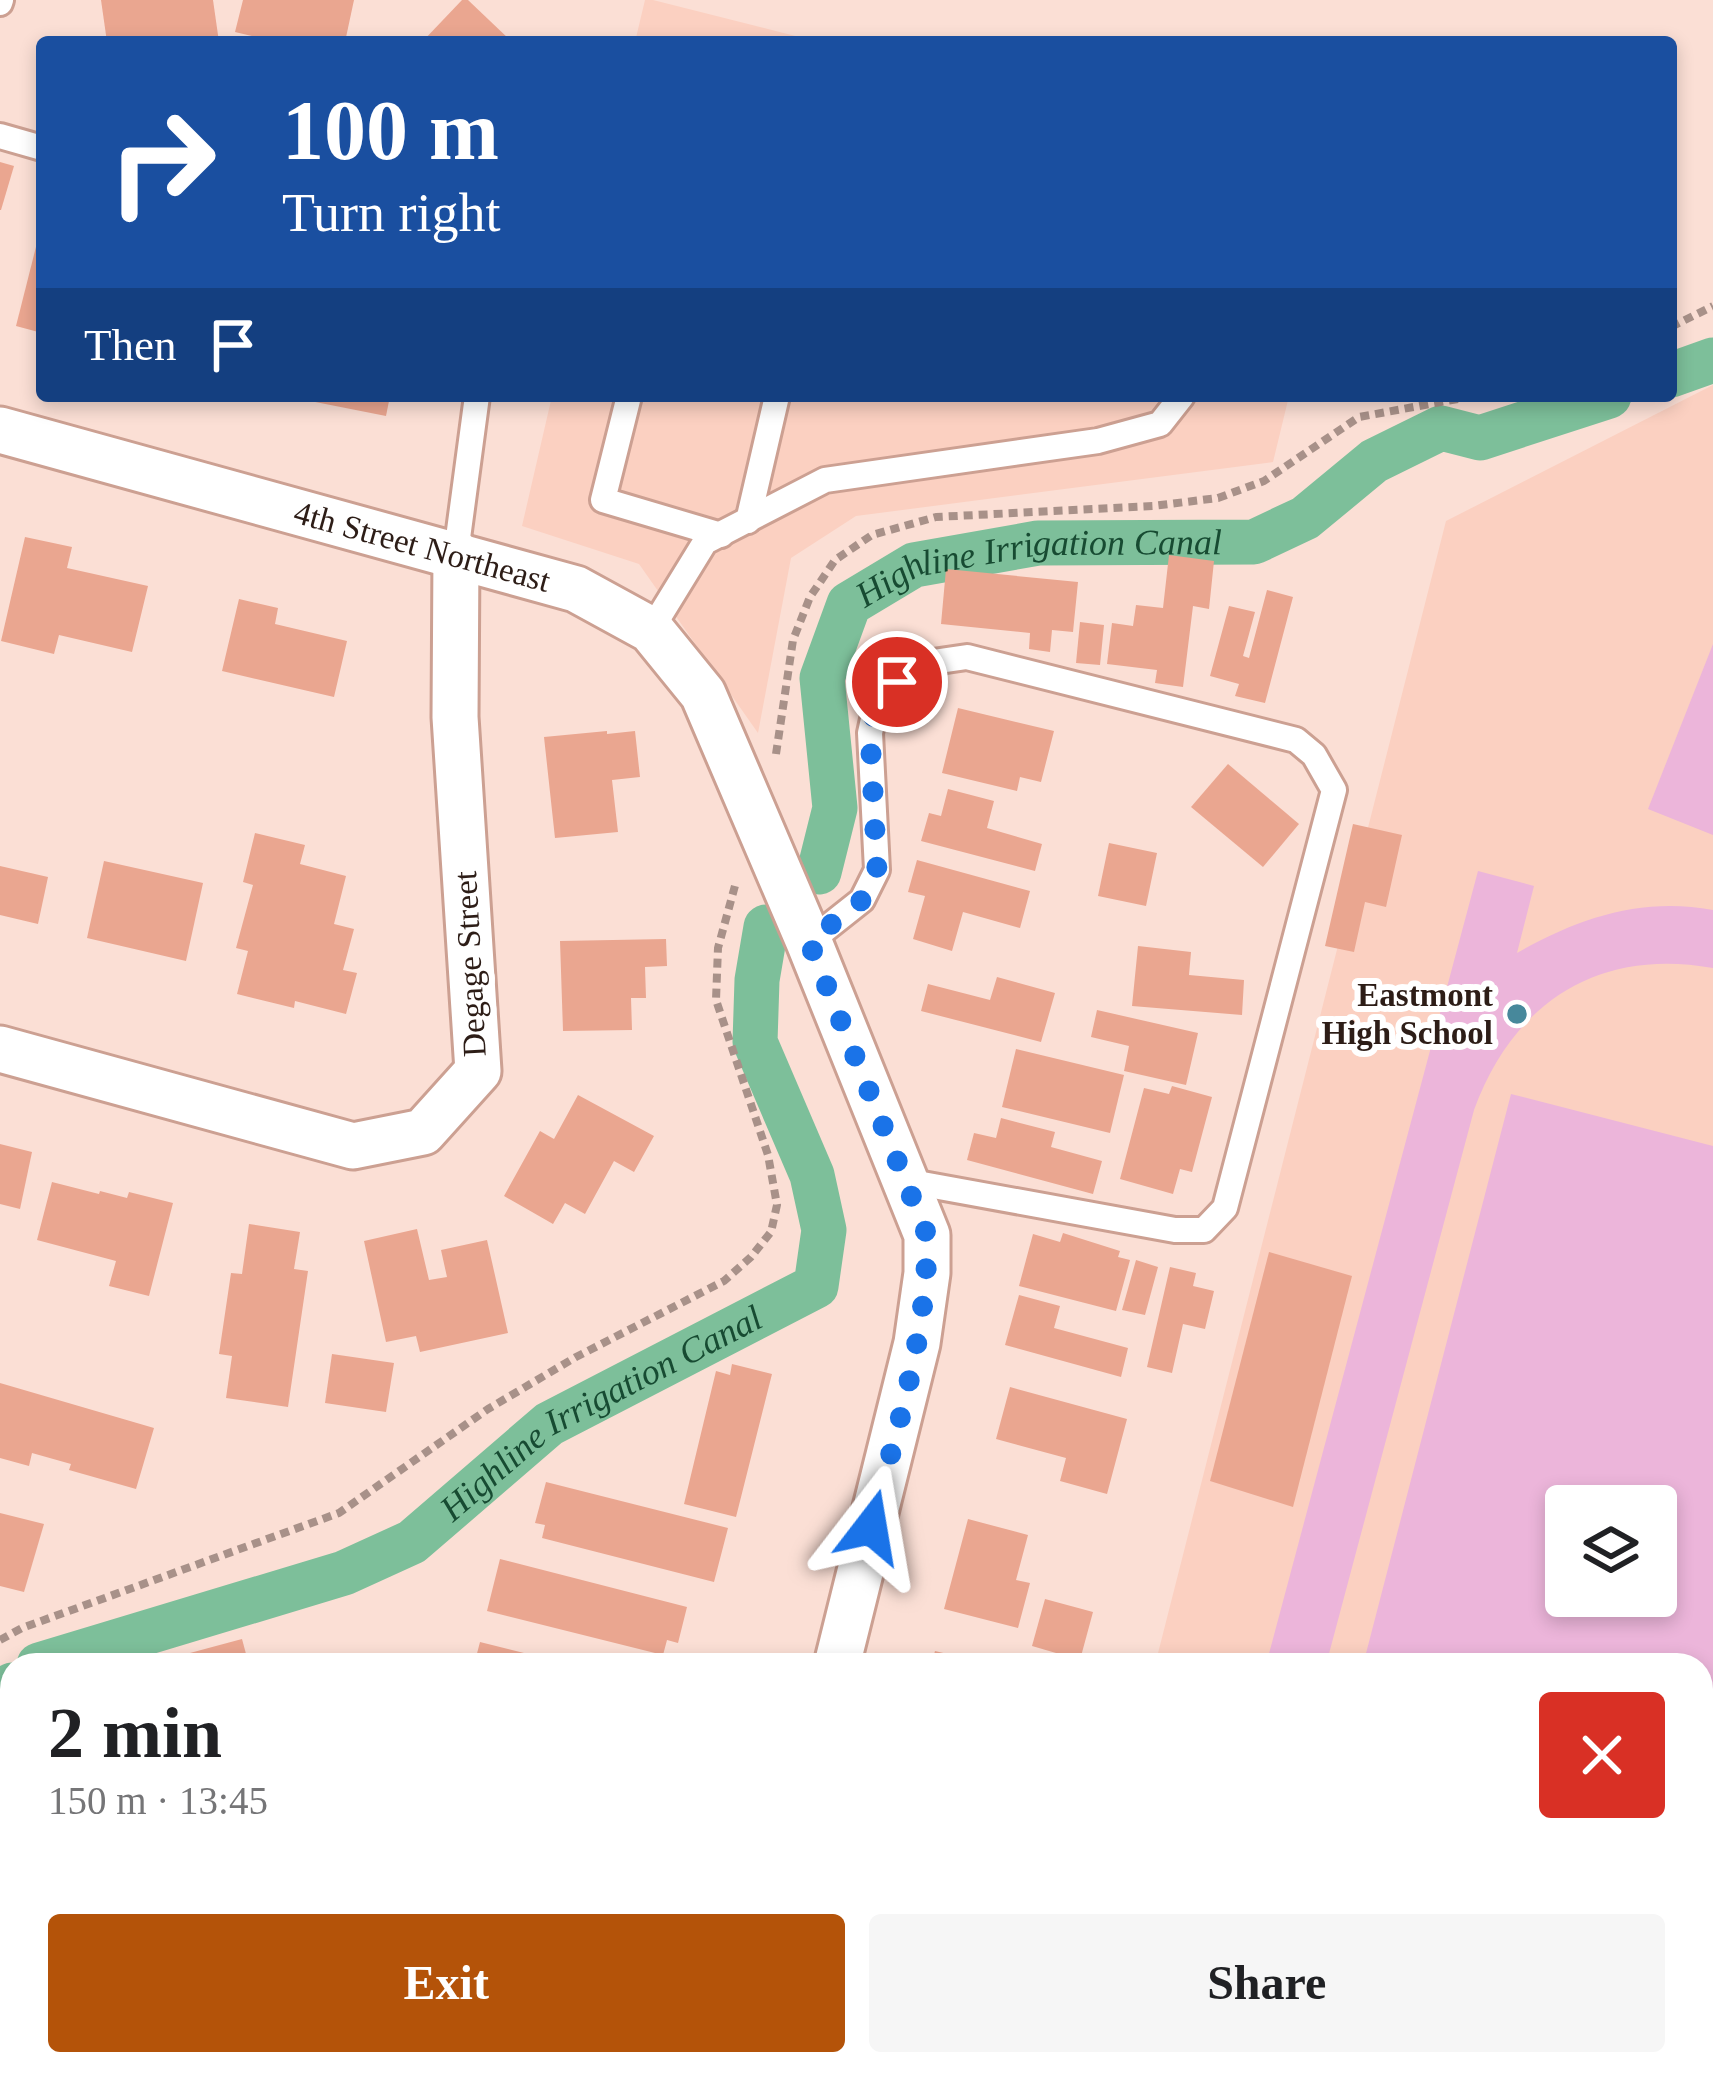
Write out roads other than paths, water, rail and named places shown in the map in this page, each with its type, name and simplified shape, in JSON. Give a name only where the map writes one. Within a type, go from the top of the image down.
[{"type":"street","name":"4th Street Northeast","points":[[0,430],[576,589],[652,630],[703,694],[927,1235],[921,1320],[840,1653]]},
{"type":"street","name":"Degage Street","points":[[0,1049],[352,1146],[423,1132],[478,1071],[455,717],[456,553]]},
{"type":"lane","points":[[0,136],[36,146]]},
{"type":"lane","points":[[456,553],[476,402]]},
{"type":"lane","points":[[628,402],[603,500],[721,535]]},
{"type":"lane","points":[[748,520],[776,402]]},
{"type":"lane","points":[[652,630],[706,542],[825,480],[1098,441],[1160,424],[1177,402]]},
{"type":"lane","points":[[809,942],[862,900],[877,870],[870,734],[877,701],[926,663],[967,657],[1296,740],[1314,755],[1334,790],[1225,1208],[1204,1230],[1175,1230],[906,1181]]},
{"type":"waterway","name":"Highline Irrigation Canal","points":[[1677,373],[1713,360]]},
{"type":"waterway","name":"Highline Irrigation Canal","points":[[819,872],[835,808],[822,678],[849,604],[914,565],[1038,543],[1254,542],[1305,518],[1374,461],[1441,428],[1480,438],[1591,402]]},
{"type":"waterway","name":"Highline Irrigation Canal","points":[[79,1653],[344,1573],[412,1542],[549,1424],[816,1286],[824,1230],[812,1175],[755,1042],[757,980],[766,927]]},
{"type":"place","name":"Eastmont High School","points":[[1517,1014]]}]
